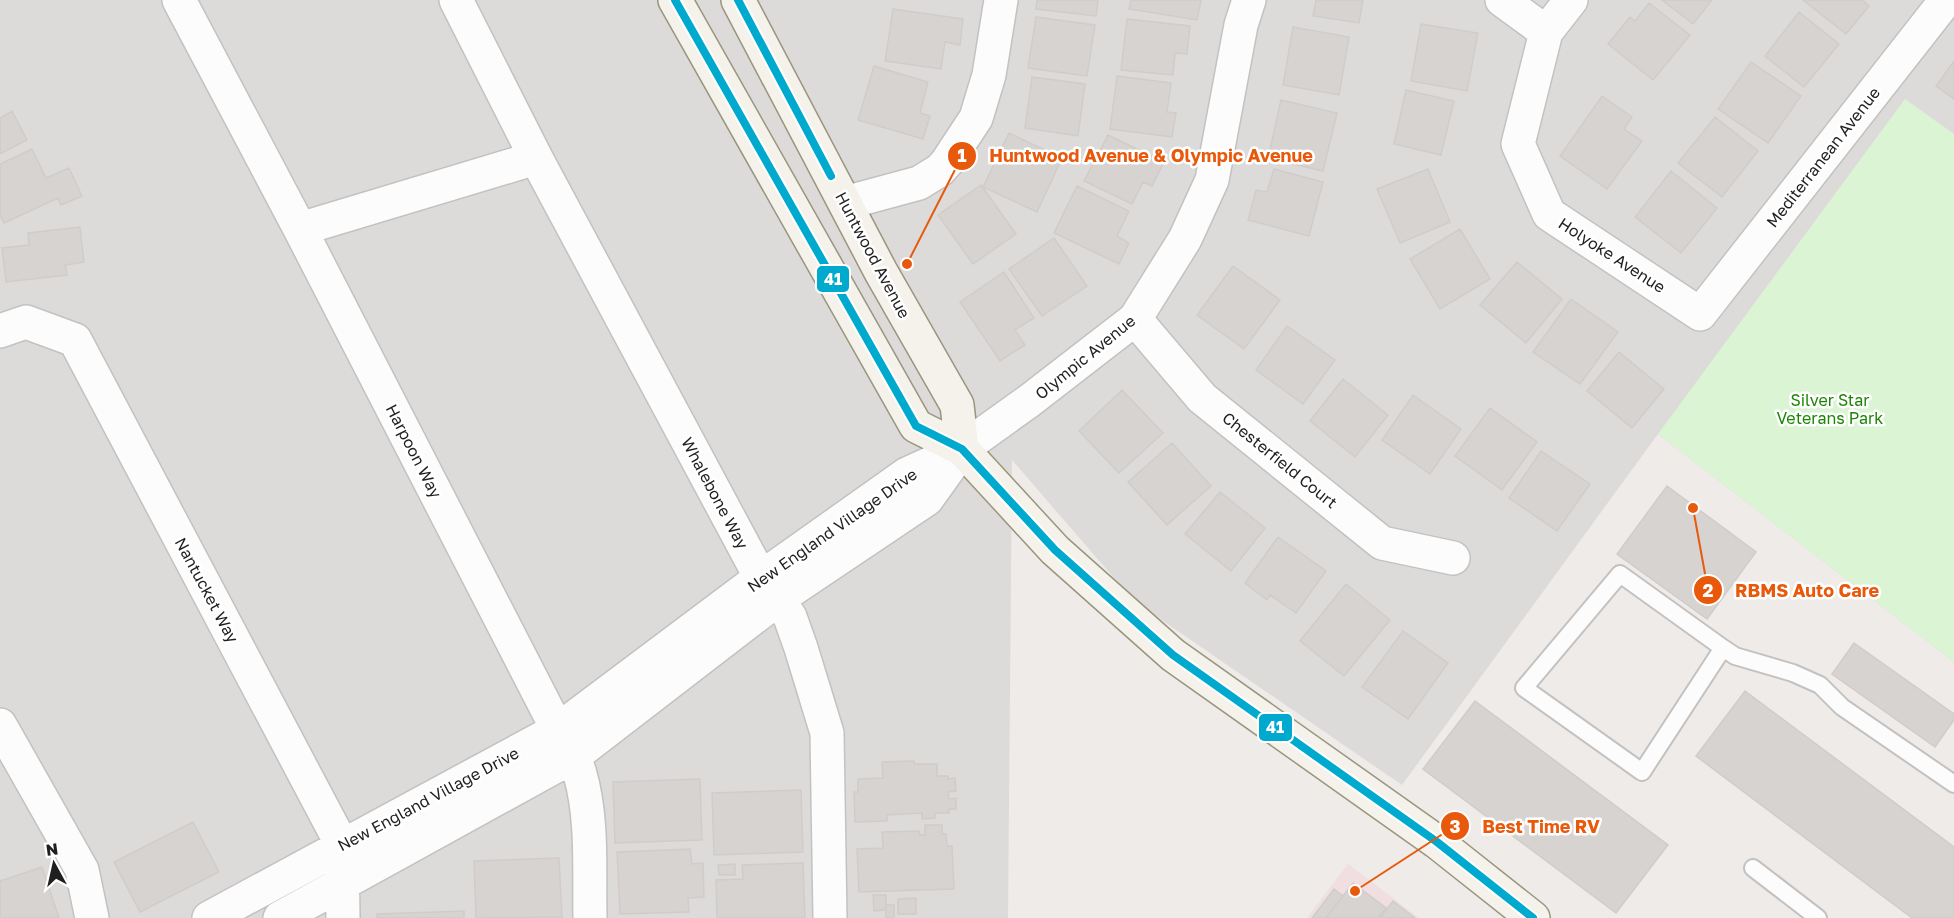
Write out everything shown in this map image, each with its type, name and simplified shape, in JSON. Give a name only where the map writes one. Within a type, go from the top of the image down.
[{"type":"street","name":"Harpoon Way","points":[[179,0],[566,742],[580,774],[587,813],[590,918]]},
{"type":"street","name":"Whalebone Way","points":[[456,0],[536,158],[754,565],[790,617],[827,733],[830,918]]},
{"type":"street","points":[[675,0],[916,426],[962,449],[1055,550],[1173,655],[1437,842],[1533,918]]},
{"type":"street","name":"Huntwood Avenue","points":[[738,0],[881,272],[957,405],[962,449]]},
{"type":"street","points":[[845,203],[919,183],[940,170],[947,162],[976,118],[989,75],[1001,0]]},
{"type":"street","name":"Olympic Avenue","points":[[962,449],[1038,395],[1135,319],[1185,239],[1212,180],[1242,25],[1249,0]]},
{"type":"street","points":[[1502,0],[1546,32],[1571,0]]},
{"type":"street","name":"Mediterranean Avenue","points":[[1701,314],[1946,0]]},
{"type":"street","name":"Holyoke Avenue","points":[[1546,32],[1518,144],[1549,214],[1701,314]]},
{"type":"street","points":[[300,229],[536,158]]},
{"type":"street","name":"Chesterfield Court","points":[[1135,319],[1202,398],[1382,543],[1453,558]]},
{"type":"street","name":"Nantucket Way","points":[[0,331],[26,322],[75,340],[342,845],[343,918]]},
{"type":"street","name":"New England Village Drive","points":[[280,918],[342,885],[566,742],[771,588],[927,499],[962,449]]},
{"type":"street","points":[[0,725],[82,870],[92,918]]},
{"type":"street","name":"New England Village Drive","points":[[209,918],[342,845],[566,742]]},
{"type":"lane","points":[[1723,648],[1642,772],[1524,688],[1620,574],[1735,656],[1793,673],[1820,685],[1842,706],[1954,784]]},
{"type":"lane","points":[[1753,868],[1818,918]]},
{"type":"shaded area","points":[[0,0],[1954,0],[1954,662],[1658,434],[1402,785],[1134,601],[1012,460],[1008,918],[0,918]]},
{"type":"shaded area","points":[[1348,864],[1419,918],[1307,918]]},
{"type":"green space","name":"Silver Star Veterans Park","points":[[1905,99],[1954,134],[1954,662],[1658,434]]},
{"type":"building","points":[[1037,0],[1098,0],[1096,16],[1036,9]]},
{"type":"building","points":[[1131,0],[1201,0],[1197,20],[1129,9]]},
{"type":"building","points":[[1316,0],[1363,0],[1359,23],[1313,16]]},
{"type":"building","points":[[1662,0],[1712,0],[1693,24]]},
{"type":"building","points":[[1803,0],[1862,0],[1869,6],[1846,34]]},
{"type":"building","points":[[1649,3],[1690,35],[1653,80],[1608,44],[1630,17],[1635,21]]},
{"type":"building","points":[[893,9],[963,19],[960,45],[945,42],[941,69],[885,61]]},
{"type":"building","points":[[1799,12],[1839,44],[1804,87],[1765,56]]},
{"type":"building","points":[[1036,17],[1095,25],[1087,76],[1028,68]]},
{"type":"building","points":[[1127,19],[1190,26],[1187,54],[1175,53],[1173,75],[1121,70]]},
{"type":"building","points":[[1421,24],[1478,33],[1467,91],[1411,81]]},
{"type":"building","points":[[1293,27],[1349,37],[1339,95],[1283,85]]},
{"type":"building","points":[[1954,61],[1954,99],[1936,86]]},
{"type":"building","points":[[1751,62],[1801,96],[1768,143],[1718,109]]},
{"type":"building","points":[[874,66],[928,82],[920,113],[930,116],[923,139],[858,120]]},
{"type":"building","points":[[1117,76],[1171,83],[1167,112],[1176,113],[1172,137],[1110,129]]},
{"type":"building","points":[[1032,77],[1085,84],[1078,136],[1025,128]]},
{"type":"building","points":[[1406,90],[1454,101],[1441,155],[1394,144]]},
{"type":"building","points":[[1602,96],[1632,117],[1624,129],[1642,141],[1607,189],[1560,156]]},
{"type":"building","points":[[1281,100],[1337,113],[1323,171],[1268,158]]},
{"type":"building","points":[[12,111],[27,140],[0,154],[0,118]]},
{"type":"building","points":[[1715,117],[1758,151],[1722,197],[1678,163]]},
{"type":"building","points":[[1009,133],[1062,158],[1037,212],[983,187]]},
{"type":"building","points":[[1108,135],[1164,162],[1152,186],[1143,182],[1132,204],[1084,181]]},
{"type":"building","points":[[32,149],[46,178],[69,168],[82,196],[61,205],[58,198],[4,223],[0,215],[0,164]]},
{"type":"building","points":[[1274,169],[1323,182],[1309,236],[1248,220],[1256,190],[1267,192]]},
{"type":"building","points":[[1428,169],[1450,222],[1400,243],[1377,189]]},
{"type":"building","points":[[1671,171],[1717,208],[1681,253],[1635,217]]},
{"type":"building","points":[[981,185],[1016,234],[973,264],[938,215]]},
{"type":"building","points":[[1077,186],[1129,211],[1117,236],[1129,243],[1119,264],[1054,233]]},
{"type":"building","points":[[80,227],[84,262],[65,265],[67,275],[6,282],[2,248],[29,245],[28,233]]},
{"type":"building","points":[[1460,229],[1490,279],[1440,309],[1410,259]]},
{"type":"building","points":[[1054,238],[1087,286],[1042,316],[1009,269]]},
{"type":"building","points":[[1517,262],[1562,299],[1526,343],[1480,305]]},
{"type":"building","points":[[1233,266],[1280,300],[1244,349],[1197,315]]},
{"type":"building","points":[[1004,272],[1034,318],[1015,330],[1025,345],[1000,361],[960,302]]},
{"type":"building","points":[[1571,299],[1618,332],[1580,384],[1533,352]]},
{"type":"building","points":[[1287,326],[1335,360],[1303,404],[1256,370]]},
{"type":"building","points":[[1619,352],[1664,389],[1632,428],[1587,391]]},
{"type":"building","points":[[1343,379],[1388,415],[1355,457],[1310,421]]},
{"type":"building","points":[[1122,390],[1163,433],[1119,473],[1079,431]]},
{"type":"building","points":[[1413,395],[1461,429],[1430,474],[1382,440]]},
{"type":"building","points":[[1490,408],[1537,442],[1502,490],[1455,456]]},
{"type":"building","points":[[1172,443],[1211,486],[1167,525],[1128,482]]},
{"type":"building","points":[[1541,451],[1590,484],[1557,531],[1509,498]]},
{"type":"building","points":[[1667,486],[1756,552],[1707,619],[1617,554]]},
{"type":"building","points":[[1220,492],[1265,528],[1231,571],[1185,534]]},
{"type":"building","points":[[1278,537],[1326,571],[1296,613],[1270,595],[1267,600],[1245,583]]},
{"type":"building","points":[[1346,584],[1390,620],[1344,676],[1300,641]]},
{"type":"building","points":[[1403,631],[1448,663],[1408,719],[1362,687]]},
{"type":"building","points":[[1854,643],[1954,714],[1954,720],[1935,747],[1832,674]]},
{"type":"building","points":[[1745,691],[1954,847],[1954,918],[1912,918],[1696,756]]},
{"type":"building","points":[[1475,701],[1668,845],[1616,913],[1423,769]]},
{"type":"building","points":[[914,761],[914,764],[937,764],[937,776],[955,778],[956,791],[948,792],[949,799],[956,798],[956,809],[949,809],[949,813],[935,813],[935,818],[922,819],[922,813],[887,815],[887,821],[855,822],[854,792],[858,792],[858,779],[883,778],[882,762]]},
{"type":"building","points":[[700,779],[702,840],[615,843],[613,782]]},
{"type":"building","points":[[801,790],[803,852],[714,855],[712,793]]},
{"type":"building","points":[[193,822],[219,872],[140,912],[114,862]]},
{"type":"building","points":[[925,825],[942,825],[942,834],[946,834],[947,846],[952,846],[954,889],[859,892],[857,849],[883,848],[882,832],[919,831],[920,835],[925,835]]},
{"type":"building","points":[[690,849],[692,864],[703,863],[704,897],[688,898],[689,912],[620,914],[617,852]]},
{"type":"building","points":[[559,858],[562,917],[476,918],[474,861]]},
{"type":"building","points":[[803,863],[805,918],[717,918],[716,880],[743,879],[742,865]]},
{"type":"building","points":[[735,864],[735,875],[719,875],[718,865]]},
{"type":"building","points":[[42,867],[59,918],[0,918],[0,881]]},
{"type":"building","points":[[1353,883],[1386,908],[1378,918],[1326,918]]},
{"type":"building","points":[[1334,889],[1343,896],[1326,918],[1312,918]]},
{"type":"building","points":[[873,895],[886,895],[886,910],[874,911]]},
{"type":"building","points":[[916,898],[916,914],[898,914],[898,899]]},
{"type":"building","points":[[1393,901],[1415,918],[1380,918]]},
{"type":"building","points":[[886,905],[894,905],[894,918],[886,918]]},
{"type":"building","points":[[464,911],[464,918],[377,918],[377,914]]},
{"type":"transit line","name":"41","points":[[675,0],[916,426],[962,449],[1055,550],[1173,655],[1437,842],[1533,918]]},
{"type":"transit line","name":"41","points":[[738,0],[831,176]]},
{"type":"place","name":"Huntwood Avenue & Olympic Avenue","points":[[907,264]]},
{"type":"place","name":"RBMS Auto Care","points":[[1693,508]]},
{"type":"place","name":"Best Time RV","points":[[1355,891]]}]
